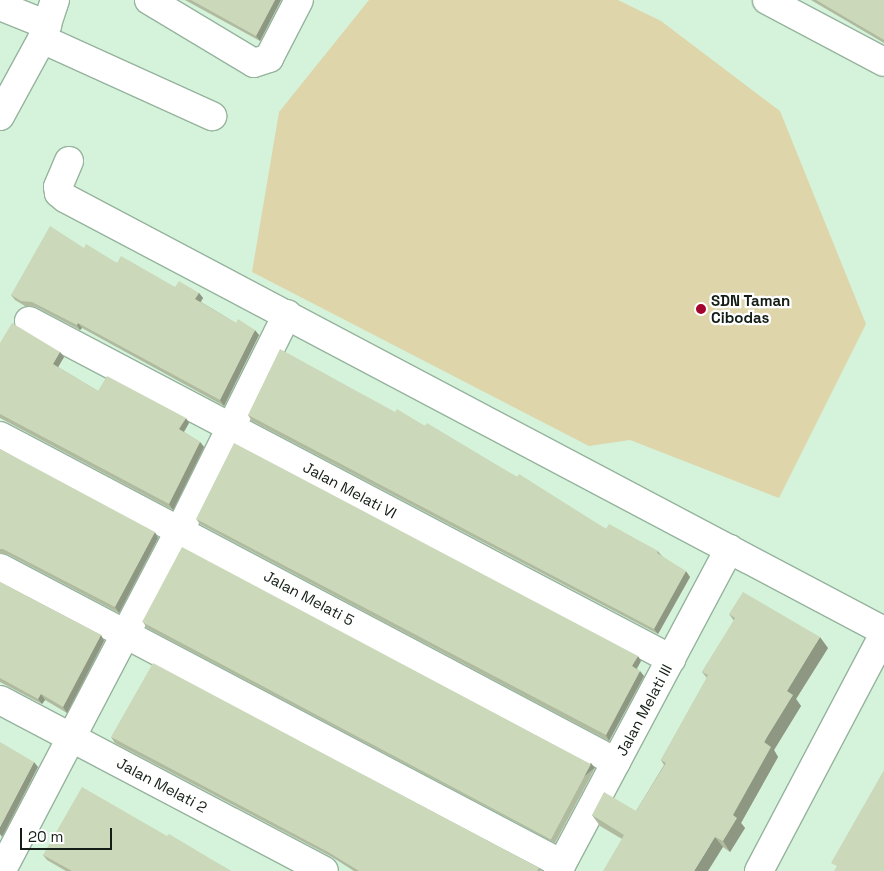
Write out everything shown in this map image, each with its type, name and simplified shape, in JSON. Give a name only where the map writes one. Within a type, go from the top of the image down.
[{"type":"street","points":[[149,0],[254,63],[269,58],[298,0]]},
{"type":"street","points":[[767,0],[884,62]]},
{"type":"street","points":[[0,6],[48,21],[212,116]]},
{"type":"street","points":[[0,116],[48,21]]},
{"type":"street","points":[[69,162],[58,187],[59,193],[65,198],[884,632],[759,871]]},
{"type":"street","points":[[2,870],[180,530],[287,314]]},
{"type":"street","name":"Jalan Melati VI","points":[[29,321],[672,659]]},
{"type":"street","name":"Jalan Melati 5","points":[[0,436],[616,762]]},
{"type":"street","name":"Jalan Melati III","points":[[560,867],[730,549]]},
{"type":"street","points":[[0,568],[127,632],[560,867]]},
{"type":"street","name":"Jalan Melati 2","points":[[0,700],[324,871]]},
{"type":"shaded area","points":[[369,0],[618,0],[661,21],[780,111],[866,324],[779,498],[630,440],[589,446],[252,272],[279,112]]},
{"type":"building","points":[[191,0],[275,0],[256,36]]},
{"type":"building","points":[[816,0],[884,0],[884,40]]},
{"type":"building","points":[[50,226],[84,248],[86,244],[117,263],[121,256],[175,287],[179,281],[199,293],[195,299],[236,323],[238,319],[255,330],[220,400],[78,323],[77,325],[32,302],[21,301],[11,295]]},
{"type":"building","points":[[12,323],[60,352],[53,364],[98,391],[107,376],[186,418],[179,429],[200,442],[169,504],[0,414],[0,343]]},
{"type":"building","points":[[280,349],[395,412],[397,409],[425,426],[427,423],[517,477],[519,474],[606,529],[609,524],[658,551],[657,553],[686,571],[654,629],[248,415]]},
{"type":"building","points":[[234,443],[638,656],[632,666],[640,671],[606,735],[196,519]]},
{"type":"building","points":[[0,449],[155,532],[115,607],[0,549]]},
{"type":"building","points":[[182,547],[591,764],[551,839],[142,622]]},
{"type":"building","points":[[0,582],[101,635],[63,707],[41,694],[38,699],[0,678]]},
{"type":"building","points":[[743,592],[820,637],[787,691],[793,695],[764,742],[771,747],[733,815],[737,818],[723,841],[715,837],[694,871],[603,871],[624,835],[592,815],[604,792],[636,811],[666,763],[661,760],[708,675],[702,672],[735,618],[729,614]]},
{"type":"building","points":[[153,663],[539,868],[537,871],[359,871],[328,852],[111,737]]},
{"type":"building","points":[[0,742],[34,762],[0,827]]},
{"type":"building","points":[[884,770],[884,871],[834,871],[837,866],[831,863]]},
{"type":"building","points":[[82,787],[167,836],[169,834],[231,871],[72,871],[43,855]]},
{"type":"place","name":"SDN Taman Cibodas","points":[[701,309]]}]
